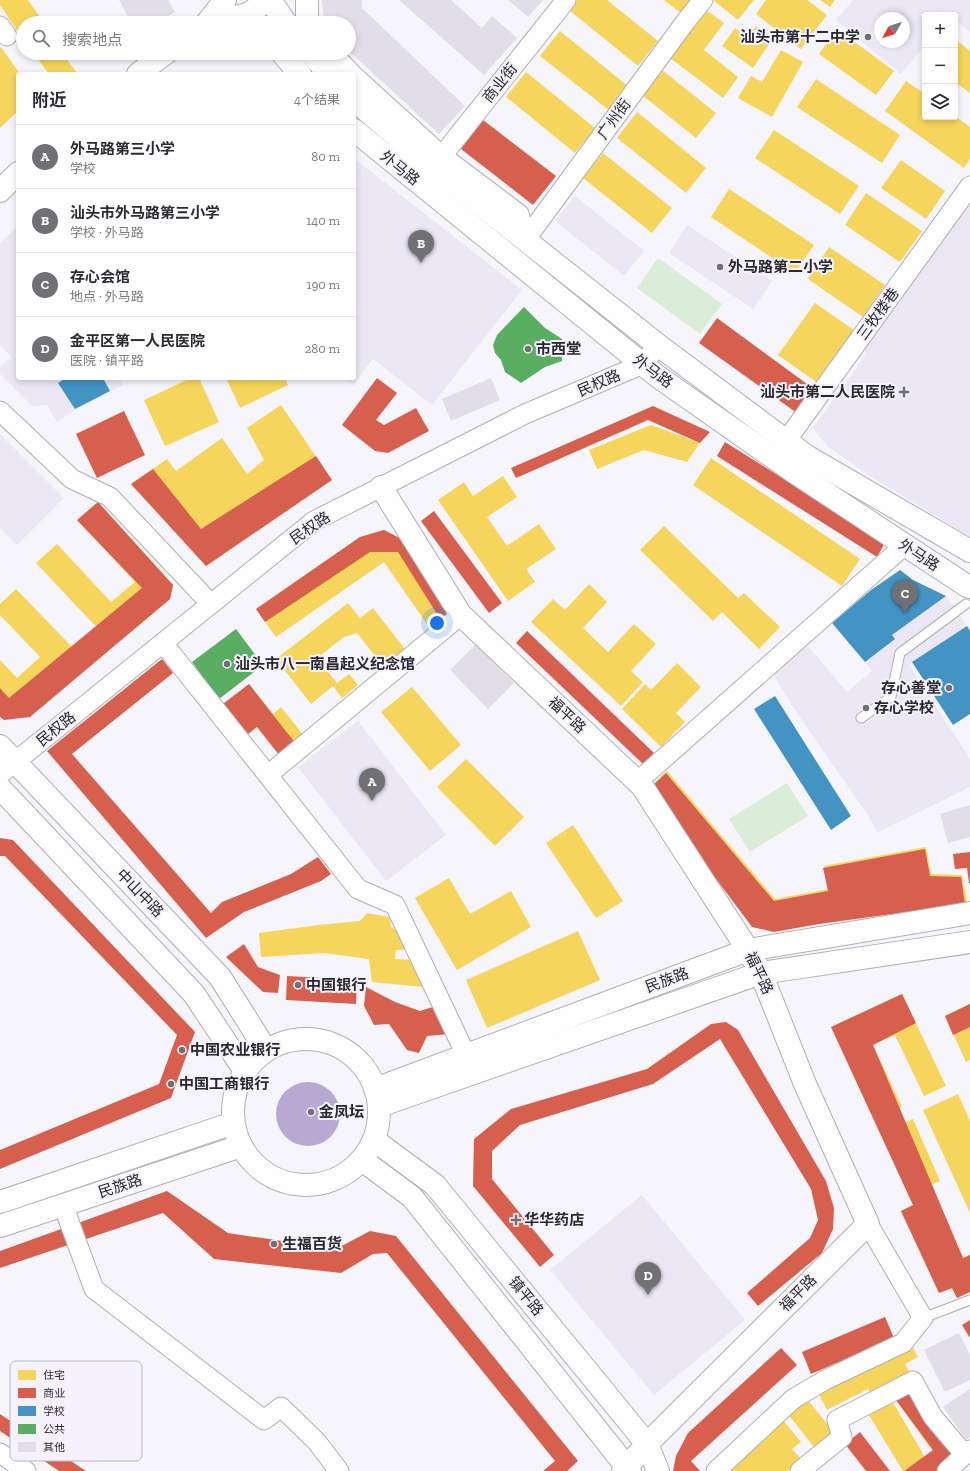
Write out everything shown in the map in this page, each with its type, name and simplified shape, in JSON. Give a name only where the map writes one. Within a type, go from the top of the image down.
[{"type":"street","points":[[213,16],[225,0]]},
{"type":"street","points":[[233,16],[247,12],[269,0],[281,16]]},
{"type":"street","points":[[307,0],[307,16]]},
{"type":"street","name":"商业街","points":[[438,161],[566,0]]},
{"type":"street","name":"广州街","points":[[526,239],[703,0]]},
{"type":"street","points":[[141,72],[157,60]]},
{"type":"street","points":[[288,60],[298,72]]},
{"type":"street","points":[[317,60],[328,72]]},
{"type":"street","points":[[339,60],[350,72]]},
{"type":"street","points":[[356,78],[438,161]]},
{"type":"street","name":"外马路","points":[[356,101],[438,161],[526,239],[658,345],[786,441],[808,457],[970,551]]},
{"type":"street","name":"外马路","points":[[356,132],[643,364],[794,472],[966,586],[969,600]]},
{"type":"street","points":[[0,191],[16,175]]},
{"type":"street","name":"三牧楼巷","points":[[786,441],[970,186]]},
{"type":"street","name":"民权路","points":[[8,768],[314,521],[525,414],[643,364],[658,345]]},
{"type":"street","points":[[0,411],[72,479],[110,497],[211,604]]},
{"type":"street","name":"福平路","points":[[381,487],[461,615],[642,786],[748,950],[761,974],[805,1084],[868,1224],[647,1444],[627,1470]]},
{"type":"street","points":[[637,782],[905,545]]},
{"type":"street","points":[[268,775],[461,615]]},
{"type":"street","points":[[163,643],[358,889],[395,905],[466,1055]]},
{"type":"street","name":"中山中路","points":[[0,746],[8,768],[220,977],[266,1050]]},
{"type":"street","name":"中山中路","points":[[0,788],[194,994],[245,1071]]},
{"type":"street","name":"民族路","points":[[377,1098],[466,1055],[748,950],[970,914]]},
{"type":"street","name":"民族路","points":[[377,1098],[761,974],[970,942]]},
{"type":"street","points":[[308,1039],[330,1043],[349,1054],[365,1070],[377,1098],[378,1123],[374,1140],[362,1160],[344,1175],[322,1184],[298,1186],[275,1179],[255,1166],[241,1146],[233,1123],[233,1104],[237,1087],[245,1071],[266,1050],[286,1042],[308,1039]]},
{"type":"street","name":"民族路","points":[[0,1202],[233,1123]]},
{"type":"street","name":"镇平路","points":[[374,1140],[435,1185],[647,1444],[658,1471]]},
{"type":"street","name":"民族路","points":[[0,1226],[241,1146]]},
{"type":"street","name":"镇平路","points":[[362,1160],[412,1197],[627,1470]]},
{"type":"street","points":[[63,1205],[94,1289],[264,1420],[281,1406],[317,1442],[339,1471]]},
{"type":"street","points":[[716,1471],[793,1399],[825,1380],[903,1343],[924,1318],[868,1224]]},
{"type":"street","points":[[800,1471],[842,1437],[837,1420],[913,1381],[933,1417],[967,1453],[947,1471]]},
{"type":"street","points":[[0,1453],[10,1460]]},
{"type":"street","points":[[12,1461],[26,1471]]},
{"type":"lane","points":[[862,718],[892,697],[900,653],[969,600]]},
{"type":"lane","points":[[924,1318],[970,1300]]},
{"type":"shaded area","name":"汕头市第十二中学","points":[[853,0],[970,0],[970,32],[958,22],[958,12],[922,12],[922,49],[901,74],[836,20]]},
{"type":"shaded area","points":[[356,160],[522,290],[432,405],[373,359],[353,385],[347,380],[356,380]]},
{"type":"shaded area","points":[[575,196],[644,251],[624,276],[555,221]]},
{"type":"shaded area","name":"汕头市第二人民医院","points":[[970,197],[970,537],[870,476],[828,447],[813,428],[865,356],[865,335]]},
{"type":"shaded area","name":"外马路第二小学","points":[[687,225],[772,281],[753,309],[669,253]]},
{"type":"shaded area","points":[[16,228],[16,380],[120,380],[123,385],[75,409],[57,422],[47,405],[32,406],[0,374],[0,367],[11,357],[0,345],[0,243]]},
{"type":"shaded area","points":[[0,434],[64,498],[17,545],[0,528]]},
{"type":"shaded area","name":"存心学校","points":[[946,596],[967,626],[909,664],[970,759],[970,787],[877,833],[868,815],[804,723],[771,672],[806,644],[847,692],[872,671],[865,662],[894,639],[892,635]]},
{"type":"shaded area","points":[[358,721],[446,835],[386,881],[298,767]]},
{"type":"shaded area","points":[[308,1082],[326,1088],[334,1096],[340,1114],[334,1132],[326,1140],[308,1146],[290,1140],[282,1132],[276,1114],[282,1096],[290,1088]]},
{"type":"shaded area","points":[[642,1195],[745,1320],[654,1395],[550,1270]]},
{"type":"green space","points":[[658,258],[722,304],[700,334],[637,288]]},
{"type":"green space","points":[[787,783],[808,816],[750,852],[729,819]]},
{"type":"building: 住宅","points":[[0,0],[28,0],[39,16],[16,16],[16,29],[0,5]]},
{"type":"building: 住宅","points":[[577,0],[607,0],[658,41],[638,66],[569,10]]},
{"type":"building: 住宅","points":[[664,0],[693,0],[682,14]]},
{"type":"building: 住宅","points":[[713,0],[754,0],[738,20]]},
{"type":"building: 住宅","points":[[766,0],[807,0],[827,15],[801,49],[756,14]]},
{"type":"building: 住宅","points":[[820,0],[835,0],[830,7]]},
{"type":"building: 住宅","points":[[702,7],[724,23],[704,50],[738,77],[723,98],[666,55]]},
{"type":"building: 住宅","points":[[756,26],[773,38],[753,68],[722,46],[735,28],[748,37]]},
{"type":"building: 住宅","points":[[837,29],[894,71],[876,95],[819,54]]},
{"type":"building: 住宅","points":[[560,31],[629,87],[610,111],[540,56]]},
{"type":"building: 住宅","points":[[958,41],[970,51],[970,93],[958,84]]},
{"type":"building: 住宅","points":[[1,47],[19,72],[16,72],[16,113],[0,128]]},
{"type":"building: 住宅","points":[[781,50],[803,62],[772,117],[738,98],[751,76],[762,82]]},
{"type":"building: 住宅","points":[[38,60],[67,60],[76,72],[47,72]]},
{"type":"building: 住宅","points":[[662,70],[716,113],[696,138],[642,95]]},
{"type":"building: 住宅","points":[[526,72],[595,128],[575,153],[506,97]]},
{"type":"building: 住宅","points":[[816,79],[900,135],[882,163],[797,107]]},
{"type":"building: 住宅","points":[[906,81],[922,92],[922,120],[958,120],[958,118],[970,127],[970,159],[964,168],[885,111]]},
{"type":"building: 住宅","points":[[637,112],[706,168],[686,193],[617,138]]},
{"type":"building: 住宅","points":[[774,130],[859,186],[840,214],[755,158]]},
{"type":"building: 住宅","points":[[603,153],[672,208],[652,233],[583,178]]},
{"type":"building: 住宅","points":[[901,160],[945,191],[926,219],[881,188]]},
{"type":"building: 住宅","points":[[729,189],[814,245],[795,273],[711,217]]},
{"type":"building: 住宅","points":[[866,193],[922,231],[900,262],[845,225]]},
{"type":"building: 住宅","points":[[829,247],[885,285],[863,317],[808,279]]},
{"type":"building: 住宅","points":[[815,303],[858,333],[822,386],[778,355]]},
{"type":"building: 住宅","points":[[187,380],[200,380],[219,422],[165,446],[144,400]]},
{"type":"building: 住宅","points":[[227,380],[286,380],[288,385],[240,408]]},
{"type":"building: 住宅","points":[[281,405],[332,480],[206,566],[131,484],[167,459],[176,471],[222,438],[247,474],[264,460],[247,428]]},
{"type":"building: 住宅","points":[[651,425],[700,443],[687,462],[644,450],[597,469],[589,450]]},
{"type":"building: 住宅","points":[[711,458],[860,559],[842,586],[693,485]]},
{"type":"building: 住宅","points":[[503,476],[517,497],[487,517],[507,546],[539,524],[556,549],[526,569],[535,582],[508,601],[438,500],[464,482],[473,496]]},
{"type":"building: 住宅","points":[[98,502],[173,585],[170,599],[125,637],[103,634],[36,563],[57,544],[111,602],[135,582],[77,520]]},
{"type":"building: 住宅","points":[[664,526],[738,598],[744,593],[780,627],[759,649],[722,612],[713,621],[640,550]]},
{"type":"building: 住宅","points":[[384,530],[411,544],[458,611],[431,630],[384,562],[276,637],[256,609],[360,537]]},
{"type":"building: 住宅","points":[[589,584],[607,602],[583,628],[608,652],[634,624],[656,644],[631,671],[643,682],[621,706],[531,622],[553,599],[565,610]]},
{"type":"building: 住宅","points":[[16,589],[75,650],[79,668],[27,712],[7,712],[0,705],[0,660],[17,678],[40,657],[0,615],[0,604]]},
{"type":"building: 住宅","points":[[348,603],[360,618],[373,608],[408,653],[386,670],[357,633],[344,637],[317,658],[337,683],[349,674],[358,685],[342,698],[333,686],[311,704],[276,659]]},
{"type":"building: 住宅","points":[[677,663],[701,687],[676,713],[685,722],[661,747],[622,709],[645,684],[651,690]]},
{"type":"building: 住宅","points":[[249,684],[273,714],[281,707],[305,737],[280,756],[257,727],[243,738],[219,707]]},
{"type":"building: 住宅","points":[[412,687],[461,745],[430,771],[381,712]]},
{"type":"building: 住宅","points":[[466,759],[524,817],[495,846],[437,787]]},
{"type":"building: 住宅","points":[[667,771],[775,899],[829,889],[824,866],[926,847],[931,874],[962,875],[967,902],[820,922],[775,930],[753,926],[650,787]]},
{"type":"building: 住宅","points":[[573,825],[623,901],[596,918],[546,843]]},
{"type":"building: 住宅","points":[[449,878],[470,914],[511,891],[531,927],[457,970],[415,898]]},
{"type":"building: 住宅","points":[[367,913],[390,917],[391,927],[400,932],[406,950],[396,950],[395,959],[415,960],[423,987],[372,982],[369,959],[324,953],[261,957],[259,933],[360,921]]},
{"type":"building: 住宅","points":[[578,931],[600,980],[487,1028],[466,980]]},
{"type":"building: 住宅","points":[[902,994],[946,1086],[924,1096],[895,1035],[873,1045],[902,1107],[874,1119],[831,1027]]},
{"type":"building: 住宅","points":[[970,1004],[970,1060],[966,1062],[945,1016]]},
{"type":"building: 住宅","points":[[958,1094],[970,1121],[970,1213],[923,1110]]},
{"type":"building: 住宅","points":[[913,1119],[940,1181],[910,1194],[882,1133]]},
{"type":"building: 住宅","points":[[935,1196],[963,1258],[970,1255],[970,1292],[957,1298],[952,1288],[939,1293],[901,1211]]},
{"type":"building: 住宅","points":[[911,1345],[918,1357],[905,1364],[912,1377],[873,1397],[868,1389],[827,1410],[818,1393]]},
{"type":"building: 住宅","points":[[909,1384],[960,1454],[942,1464],[893,1396]]},
{"type":"building: 住宅","points":[[807,1399],[836,1435],[817,1451],[788,1414]]},
{"type":"building: 住宅","points":[[891,1399],[933,1471],[911,1471],[909,1467],[903,1471],[867,1412]]},
{"type":"building: 住宅","points":[[783,1420],[801,1442],[792,1449],[801,1459],[787,1471],[722,1471]]},
{"type":"building: 商业","points":[[483,120],[556,176],[533,205],[461,149]]},
{"type":"building: 商业","points":[[717,318],[818,392],[801,416],[699,343]]},
{"type":"building: 商业","points":[[377,378],[397,393],[376,420],[384,425],[416,408],[429,431],[388,453],[375,451],[342,425]]},
{"type":"building: 商业","points":[[653,406],[710,432],[700,443],[648,420],[516,478],[511,468]]},
{"type":"building: 商业","points":[[124,411],[145,455],[97,478],[76,434]]},
{"type":"building: 商业","points":[[725,442],[885,543],[877,557],[717,456]]},
{"type":"building: 商业","points":[[316,456],[332,480],[206,566],[131,484],[153,469],[201,529]]},
{"type":"building: 商业","points":[[98,502],[173,585],[170,599],[30,717],[4,720],[0,717],[0,688],[9,698],[142,588],[77,520]]},
{"type":"building: 商业","points":[[434,511],[502,603],[489,613],[421,521]]},
{"type":"building: 商业","points":[[384,530],[411,544],[458,611],[442,622],[398,552],[370,552],[265,622],[256,609],[360,537]]},
{"type":"building: 商业","points":[[527,631],[654,753],[643,764],[516,643]]},
{"type":"building: 商业","points":[[162,659],[173,673],[72,754],[211,913],[222,902],[291,874],[318,857],[331,874],[321,881],[244,912],[206,938],[47,751]]},
{"type":"building: 商业","points":[[249,684],[296,744],[280,756],[257,727],[243,738],[219,707]]},
{"type":"building: 商业","points":[[666,773],[774,901],[828,891],[823,868],[925,849],[930,876],[961,877],[965,904],[819,924],[774,932],[752,927],[649,789]]},
{"type":"building: 商业","points":[[0,838],[13,840],[195,1032],[171,1098],[0,1169],[0,1150],[159,1084],[177,1035],[5,856],[0,856]]},
{"type":"building: 商业","points":[[970,852],[969,883],[967,868],[955,869],[953,854]]},
{"type":"building: 商业","points":[[244,944],[258,967],[280,975],[278,993],[263,992],[226,957]]},
{"type":"building: 商业","points":[[287,976],[357,980],[356,1004],[286,1000]]},
{"type":"building: 商业","points":[[366,987],[395,1002],[420,1011],[436,1006],[450,1034],[427,1036],[419,1053],[407,1050],[389,1024],[374,1025],[364,1006]]},
{"type":"building: 商业","points":[[902,994],[916,1023],[873,1045],[963,1258],[970,1255],[970,1292],[957,1298],[952,1288],[939,1293],[901,1211],[913,1205],[831,1027]]},
{"type":"building: 商业","points":[[970,1004],[970,1027],[953,1035],[945,1016]]},
{"type":"building: 商业","points":[[726,1022],[738,1030],[826,1181],[834,1208],[833,1229],[822,1253],[758,1306],[747,1293],[810,1238],[818,1220],[811,1189],[720,1039],[653,1084],[520,1125],[492,1151],[492,1179],[554,1255],[540,1267],[473,1186],[474,1139],[511,1109],[647,1069],[711,1024]]},
{"type":"building: 商业","points":[[167,1191],[228,1233],[336,1249],[370,1231],[396,1236],[578,1461],[567,1471],[543,1471],[555,1461],[387,1253],[373,1254],[341,1273],[214,1259],[163,1213],[0,1268],[0,1251]]},
{"type":"building: 商业","points":[[885,1317],[894,1338],[811,1374],[802,1352]]},
{"type":"building: 商业","points":[[970,1320],[970,1338],[962,1325]]},
{"type":"building: 商业","points":[[781,1348],[797,1365],[691,1461],[700,1471],[673,1471],[676,1456],[688,1433]]},
{"type":"building: 商业","points":[[909,1384],[960,1454],[937,1471],[904,1471],[933,1450],[893,1396]]},
{"type":"building: 商业","points":[[0,1414],[10,1421],[10,1438],[0,1431]]},
{"type":"building: 商业","points":[[860,1432],[890,1471],[866,1471],[845,1444]]},
{"type":"building: 商业","points":[[44,1461],[71,1461],[86,1471],[59,1471]]},
{"type":"building: 学校","points":[[63,380],[104,380],[110,391],[75,409],[58,383]]},
{"type":"building: 学校","points":[[900,570],[913,580],[946,596],[892,635],[895,639],[865,662],[832,623],[871,590]]},
{"type":"building: 学校","name":"存心善堂","points":[[967,626],[970,631],[970,714],[953,725],[912,662]]},
{"type":"building: 学校","points":[[775,696],[851,816],[831,830],[754,709]]},
{"type":"building: 公共","name":"市西堂","points":[[524,307],[545,328],[562,339],[562,361],[545,367],[521,383],[505,372],[501,360],[495,353],[493,345],[497,335]]},
{"type":"building: 公共","name":"汕头市八一南昌起义纪念馆","points":[[236,629],[263,665],[219,699],[192,662]]},
{"type":"building: 其他","points":[[119,0],[168,0],[175,12],[168,16],[128,16]]},
{"type":"building: 其他","points":[[322,0],[362,0],[362,8],[465,106],[439,134],[356,57],[356,16],[324,16]]},
{"type":"building: 其他","points":[[399,0],[451,0],[482,28],[492,16],[517,38],[484,75]]},
{"type":"building: 其他","points":[[508,0],[543,0],[528,17]]},
{"type":"building: 其他","points":[[491,378],[500,400],[451,421],[442,399]]},
{"type":"building: 其他","points":[[476,644],[514,683],[488,709],[450,670]]},
{"type":"building: 其他","points":[[970,805],[970,837],[948,843],[940,814]]},
{"type":"building: 其他","points":[[959,1333],[970,1355],[970,1380],[945,1392],[924,1350]]},
{"type":"building: 其他","points":[[970,1389],[970,1437],[966,1440],[943,1407]]},
{"type":"place","name":"汕头市第十二中学","points":[[868,37]]},
{"type":"place","name":"汕头市外马路第三小学","points":[[421,263]]},
{"type":"place","name":"外马路第二小学","points":[[720,267]]},
{"type":"place","name":"市西堂","points":[[528,349]]},
{"type":"place","name":"汕头市第二人民医院","points":[[904,392]]},
{"type":"place","name":"存心会馆","points":[[905,613]]},
{"type":"place","name":"汕头市八一南昌起义纪念馆","points":[[227,664]]},
{"type":"place","name":"存心善堂","points":[[949,688]]},
{"type":"place","name":"存心学校","points":[[866,708]]},
{"type":"place","name":"外马路第三小学","points":[[372,801]]},
{"type":"place","name":"中国银行","points":[[298,985]]},
{"type":"place","name":"中国农业银行","points":[[182,1050]]},
{"type":"place","name":"中国工商银行","points":[[171,1084]]},
{"type":"place","name":"金凤坛","points":[[311,1112]]},
{"type":"place","name":"华华药店","points":[[516,1220]]},
{"type":"place","name":"生福百货","points":[[274,1244]]},
{"type":"place","name":"金平区第一人民医院","points":[[648,1295]]}]
